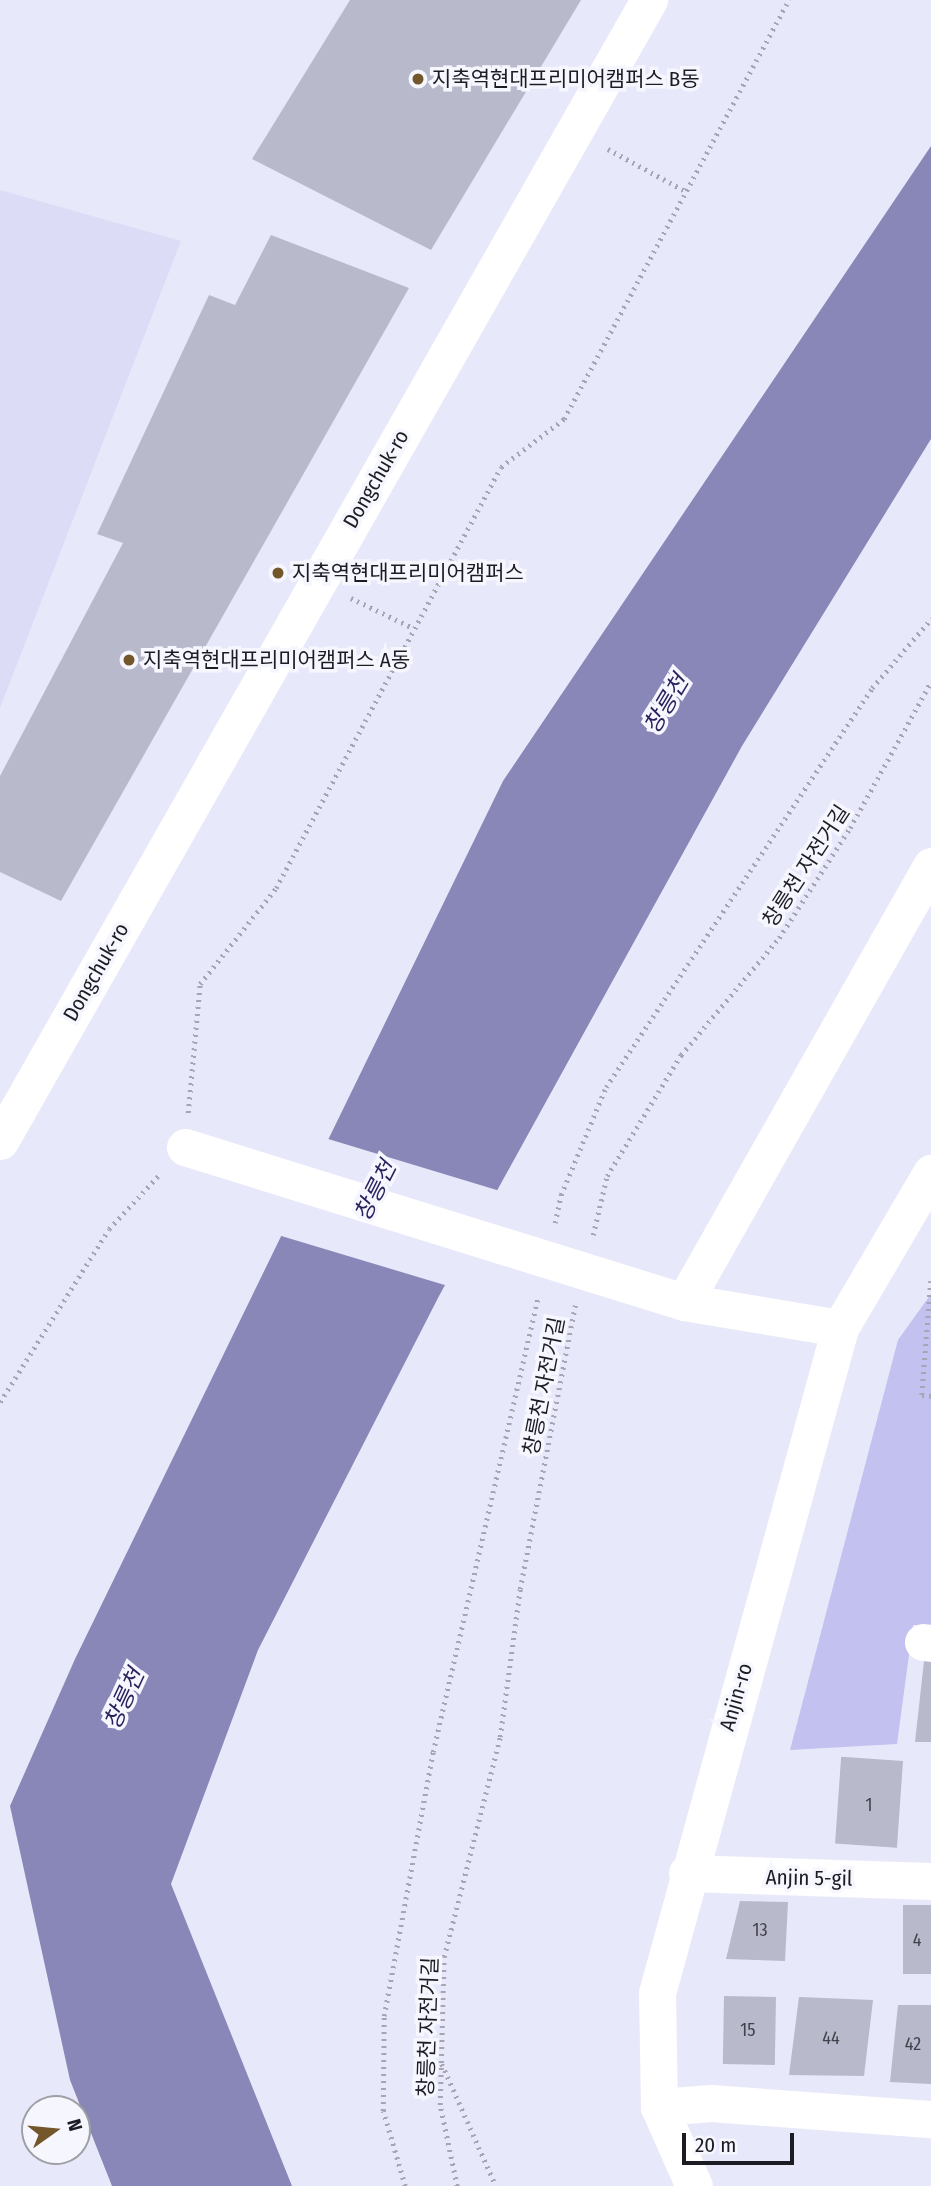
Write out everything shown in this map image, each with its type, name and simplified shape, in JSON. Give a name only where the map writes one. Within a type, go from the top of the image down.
[{"type":"street","name":"Dongchuk-ro","points":[[0,1141],[649,0]]},
{"type":"street","points":[[684,1302],[931,866]]},
{"type":"street","points":[[186,1147],[684,1302],[840,1328]]},
{"type":"street","name":"Anjin-ro","points":[[694,2186],[659,2108],[657,1993],[687,1873],[840,1328],[916,1222],[931,1173]]},
{"type":"street","name":"Anjin 5-gil","points":[[687,1873],[931,1881]]},
{"type":"street","points":[[659,2108],[711,2103],[931,2119]]},
{"type":"path","points":[[0,1402],[109,1229],[186,1147],[200,984],[276,888],[501,467],[564,419],[789,0]]},
{"type":"path","points":[[608,149],[687,192]]},
{"type":"path","points":[[348,596],[413,628]]},
{"type":"path","points":[[552,1235],[561,1195],[606,1087],[872,688],[931,619]]},
{"type":"path","name":"창릉천 자전거길","points":[[592,1240],[607,1176],[668,1077],[779,938],[850,828],[931,682]]},
{"type":"path","points":[[931,1281],[922,1395],[931,1396]]},
{"type":"path","points":[[405,2186],[383,2111],[384,2016],[433,1752],[540,1288]]},
{"type":"path","name":"창릉천 자전거길","points":[[457,2186],[440,2105],[444,1957],[500,1737],[520,1590],[579,1291]]},
{"type":"path","points":[[440,2060],[496,2186]]},
{"type":"shaded area","points":[[0,190],[181,241],[0,708]]},
{"type":"shaded area","points":[[931,1294],[931,1625],[913,1625],[897,1744],[790,1750],[898,1340]]},
{"type":"water","name":"창릉천","points":[[931,146],[931,439],[742,746],[439,1296],[258,1650],[171,1884],[292,2186],[112,2186],[91,2133],[91,2095],[76,2095],[70,2080],[10,1806],[75,1659],[503,781]]},
{"type":"pier","points":[[325,1138],[500,1191],[448,1286],[278,1235]]},
{"type":"building","name":"지축역현대프리미어캠퍼스 B동","points":[[350,0],[581,0],[431,250],[252,159]]},
{"type":"building","name":"지축역현대프리미어캠퍼스 A동","points":[[271,235],[409,288],[61,901],[0,872],[0,776],[123,543],[97,534],[209,295],[235,305]]},
{"type":"building","points":[[924,1661],[931,1661],[931,1742],[915,1742]]},
{"type":"building","points":[[841,1757],[903,1761],[897,1848],[835,1843]]},
{"type":"building","points":[[740,1901],[788,1902],[785,1961],[726,1959]]},
{"type":"building","points":[[903,1905],[931,1905],[931,1974],[903,1974]]},
{"type":"building","points":[[724,1996],[776,1997],[775,2065],[723,2064]]},
{"type":"building","points":[[799,1997],[873,2000],[864,2076],[789,2075]]},
{"type":"building","points":[[898,2005],[931,2005],[931,2084],[890,2082]]},
{"type":"place","name":"지축역현대프리미어캠퍼스 B동","points":[[418,79]]},
{"type":"place","name":"지축역현대프리미어캠퍼스","points":[[278,573]]},
{"type":"place","name":"지축역현대프리미어캠퍼스 A동","points":[[129,660]]}]
